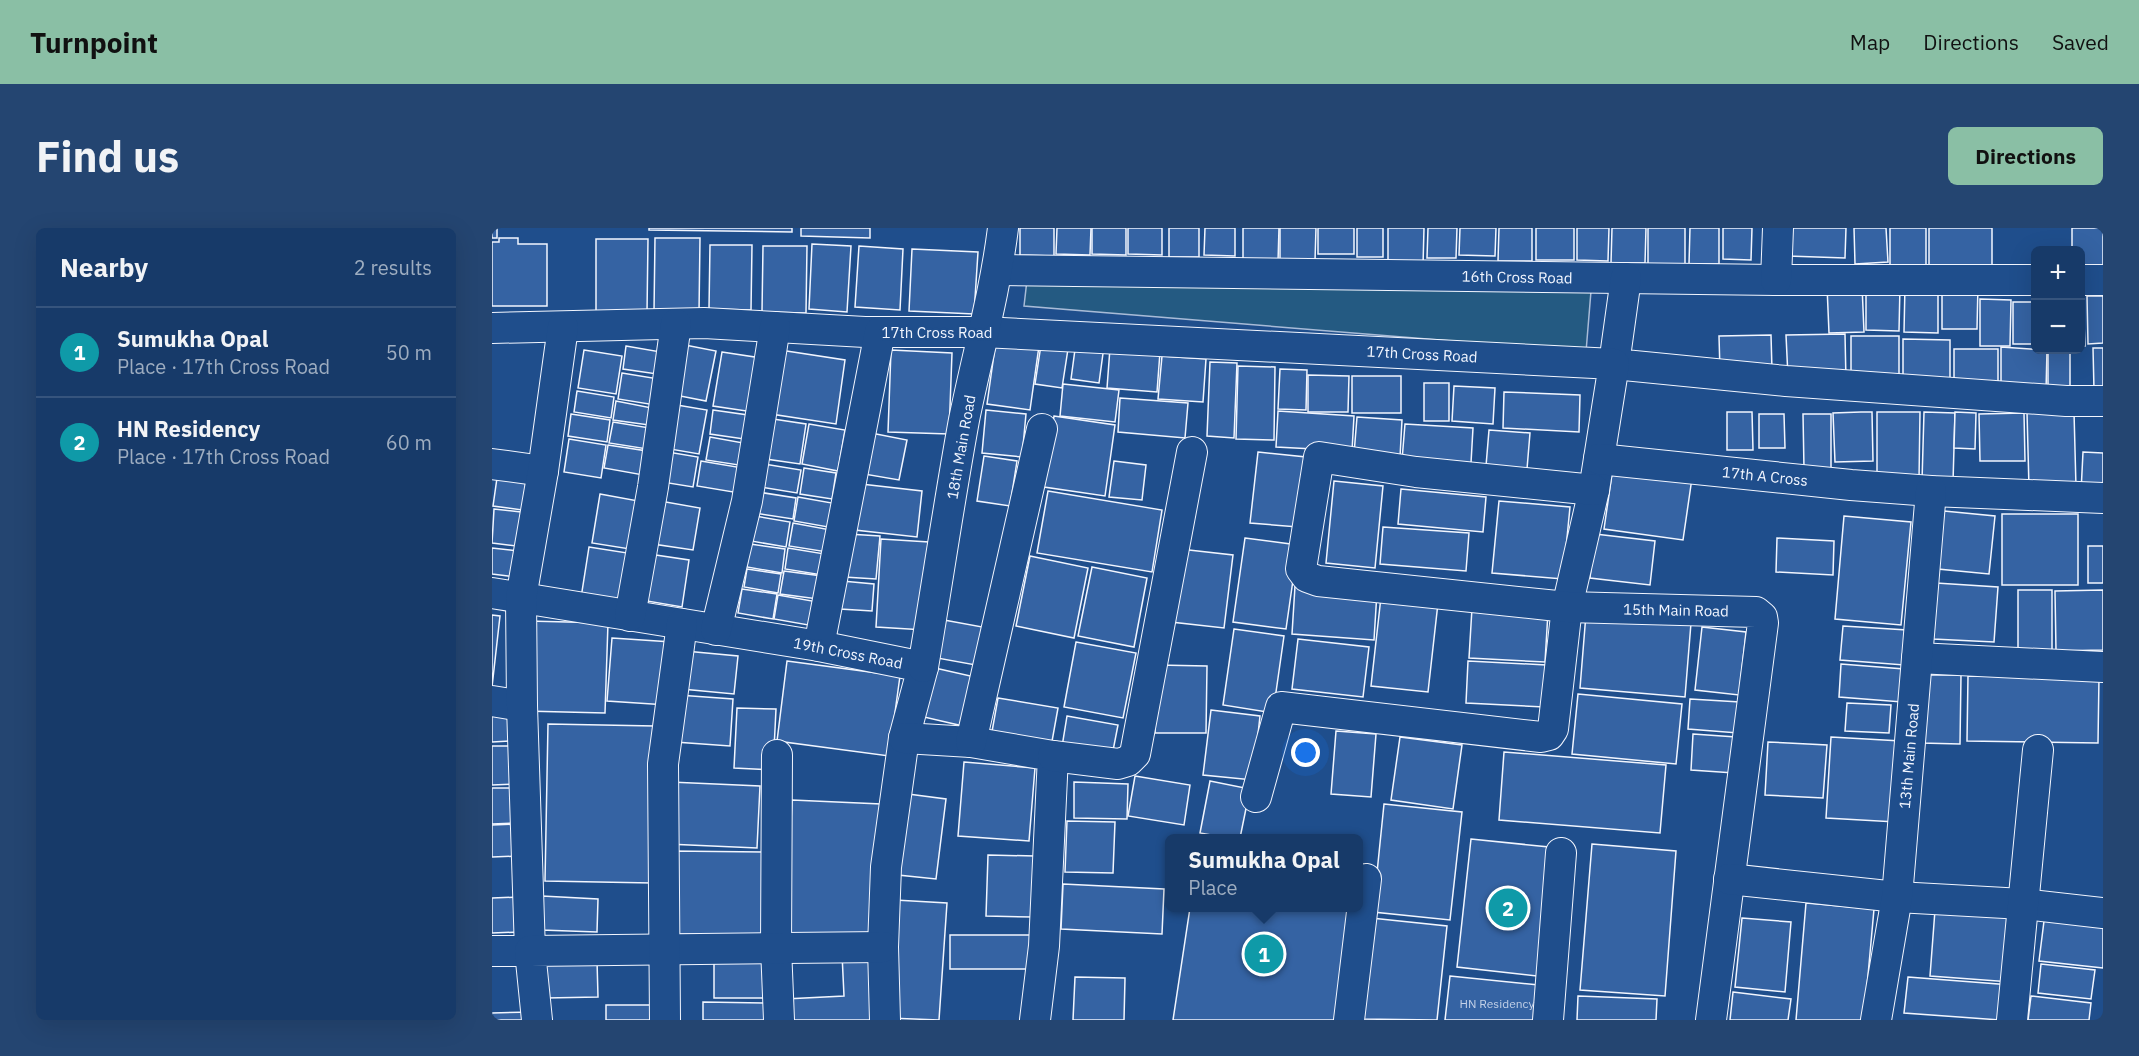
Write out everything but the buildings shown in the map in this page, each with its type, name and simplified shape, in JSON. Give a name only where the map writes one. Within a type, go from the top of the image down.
[{"type":"street","name":"18th Main Road","points":[[923,667],[965,419],[982,332],[998,270],[1003,228]]},
{"type":"street","points":[[1776,280],[1778,228]]},
{"type":"street","name":"16th Cross Road","points":[[998,270],[1776,280],[2031,280]]},
{"type":"street","points":[[1256,797],[1281,707],[1541,736],[1549,735],[1553,729],[1567,607],[1594,490],[1626,278]]},
{"type":"street","points":[[2085,280],[2103,280]]},
{"type":"street","points":[[630,616],[653,488],[676,324]]},
{"type":"street","name":"17th Cross Road","points":[[492,328],[676,324],[880,332],[982,332],[1614,364],[1786,381],[2066,401],[2103,401]]},
{"type":"street","points":[[537,1020],[530,951],[521,598],[543,471],[563,327]]},
{"type":"street","points":[[716,630],[747,501],[775,327]]},
{"type":"street","points":[[819,646],[880,332]]},
{"type":"street","points":[[971,742],[1042,429]]},
{"type":"street","points":[[904,738],[971,742],[1118,764],[1128,761],[1135,754],[1192,452]]},
{"type":"street","name":"15th Main Road","points":[[1594,490],[1416,472],[1319,457],[1301,569],[1307,577],[1318,581],[1567,607],[1756,612],[1762,617],[1711,1020]]},
{"type":"street","name":"17th A Cross","points":[[1599,459],[1805,481],[1932,491],[2103,498]]},
{"type":"street","points":[[492,464],[543,471]]},
{"type":"street","name":"13th Main Road","points":[[1876,1020],[1897,897],[1932,491]]},
{"type":"street","name":"19th Cross Road","points":[[492,593],[819,646],[923,667],[904,738],[886,867],[883,946],[885,1020]]},
{"type":"street","points":[[666,1020],[663,764],[682,624]]},
{"type":"street","points":[[1917,658],[2103,667]]},
{"type":"street","points":[[492,701],[522,706]]},
{"type":"street","points":[[2012,1020],[2038,750]]},
{"type":"street","points":[[777,755],[776,947],[779,1020]]},
{"type":"street","points":[[1035,1020],[1044,946],[1053,756]]},
{"type":"street","points":[[1548,1020],[1561,853]]},
{"type":"street","points":[[1363,904],[1366,879]]},
{"type":"street","points":[[1729,879],[1897,897],[2023,904],[2103,913]]},
{"type":"street","points":[[1349,1020],[1362,912]]},
{"type":"street","points":[[492,951],[883,946]]},
{"type":"shaded area","points":[[1027,280],[1591,291],[1586,352],[1024,306]]},
{"type":"place","name":"HN Residency","points":[[1508,908]]},
{"type":"place","name":"Sumukha Opal","points":[[1264,954]]}]
